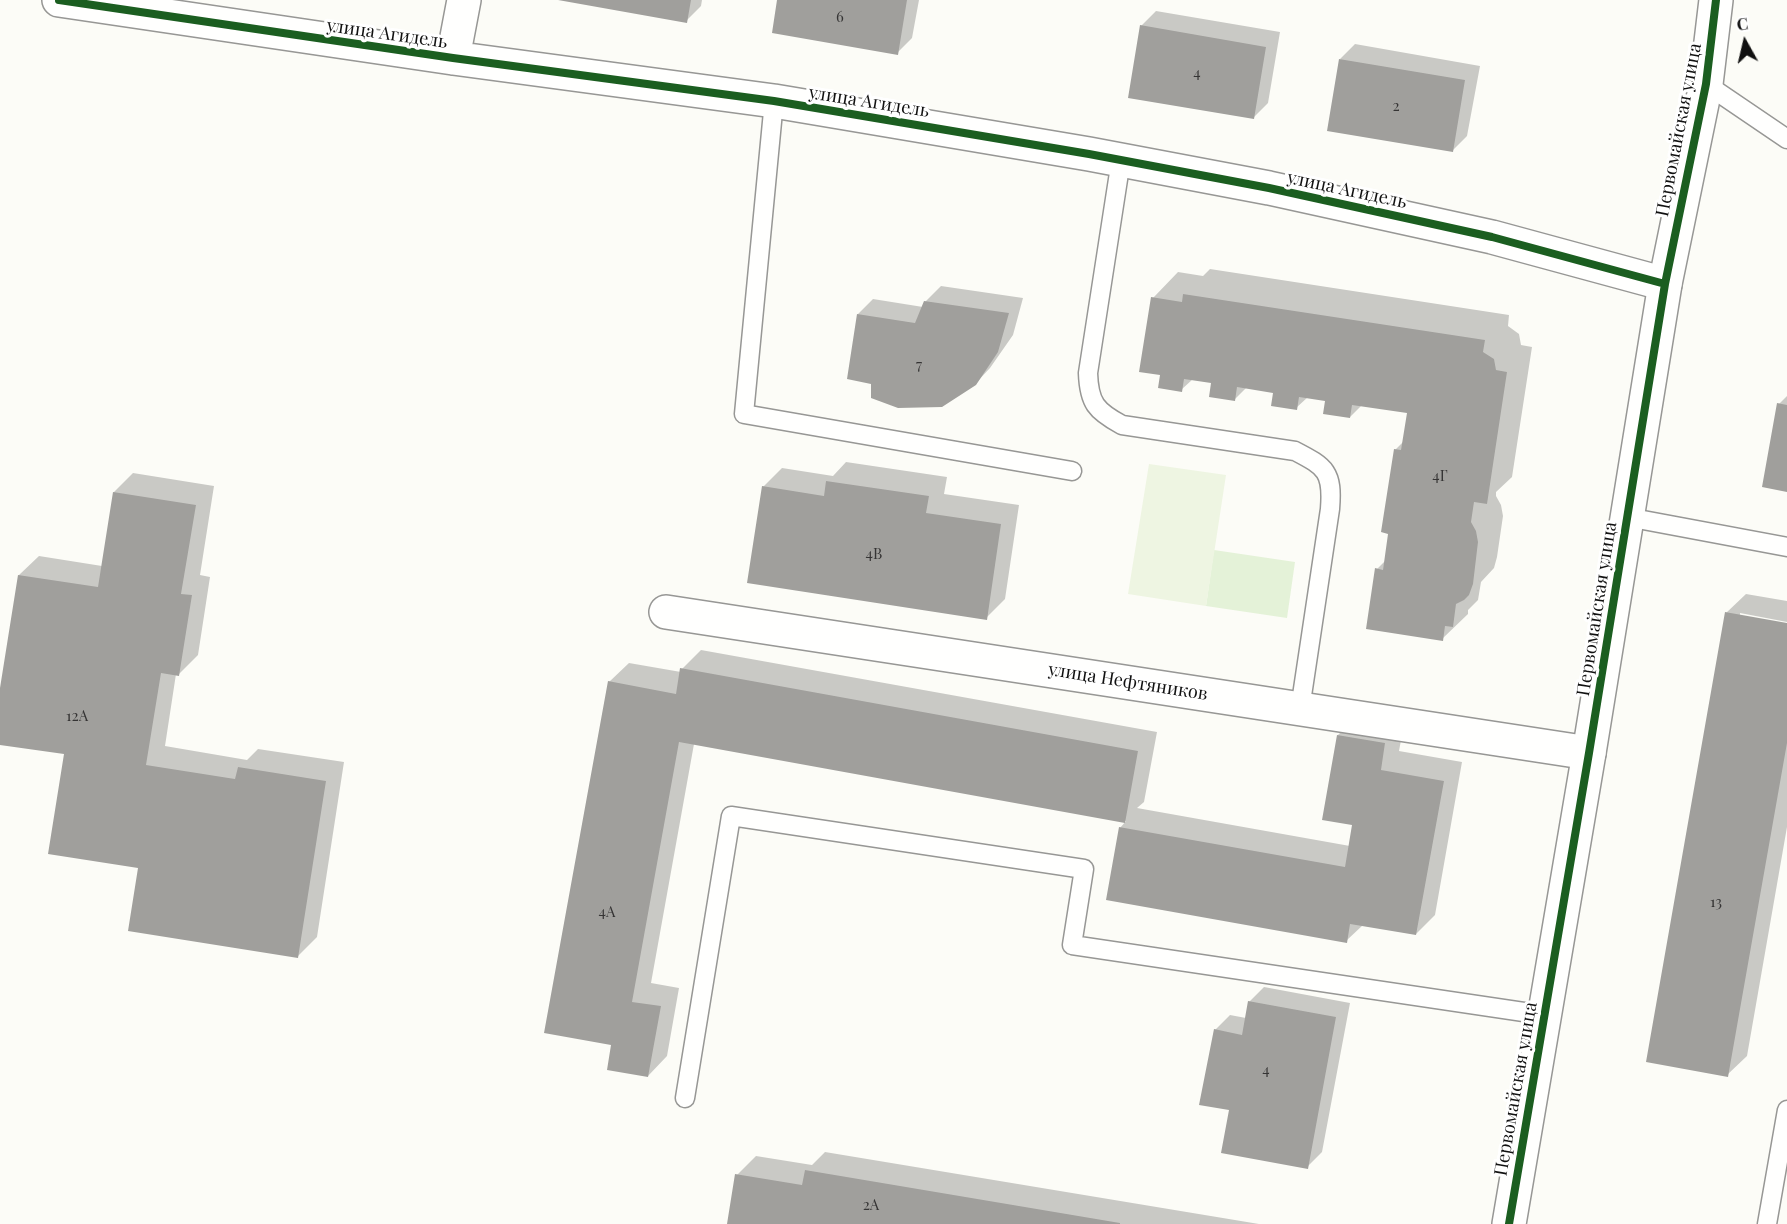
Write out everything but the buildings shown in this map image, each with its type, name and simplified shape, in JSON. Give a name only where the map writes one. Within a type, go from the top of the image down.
[{"type":"street","name":"улица Агидель","points":[[59,0],[453,58],[774,101],[1121,160],[1269,188],[1492,237],[1665,284]]},
{"type":"street","points":[[453,58],[464,0]]},
{"type":"street","name":"Первомайская улица","points":[[1509,1224],[1589,753],[1665,284],[1706,84],[1716,0]]},
{"type":"street","name":"улица Нефтяников","points":[[666,612],[1589,753]]},
{"type":"lane","points":[[1706,84],[1787,139]]},
{"type":"lane","points":[[774,101],[744,414],[1072,471]]},
{"type":"lane","points":[[1121,160],[1088,373],[1089,390],[1104,416],[1122,425],[1295,452],[1319,464],[1328,476],[1332,490],[1330,508],[1300,709]]},
{"type":"lane","points":[[1627,517],[1787,547]]},
{"type":"lane","points":[[685,1098],[731,816],[1084,869],[1072,945],[1544,1015]]},
{"type":"lane","points":[[1767,1224],[1787,1110]]},
{"type":"green space","points":[[1149,464],[1226,475],[1206,606],[1128,594]]},
{"type":"green space","points":[[1214,550],[1295,562],[1287,618],[1206,606]]},
{"type":"cycle path","points":[[59,0],[453,58],[774,101],[1089,154],[1269,188],[1492,237],[1665,284]]},
{"type":"cycle path","points":[[1509,1224],[1589,753],[1665,284],[1706,84],[1716,0]]}]
